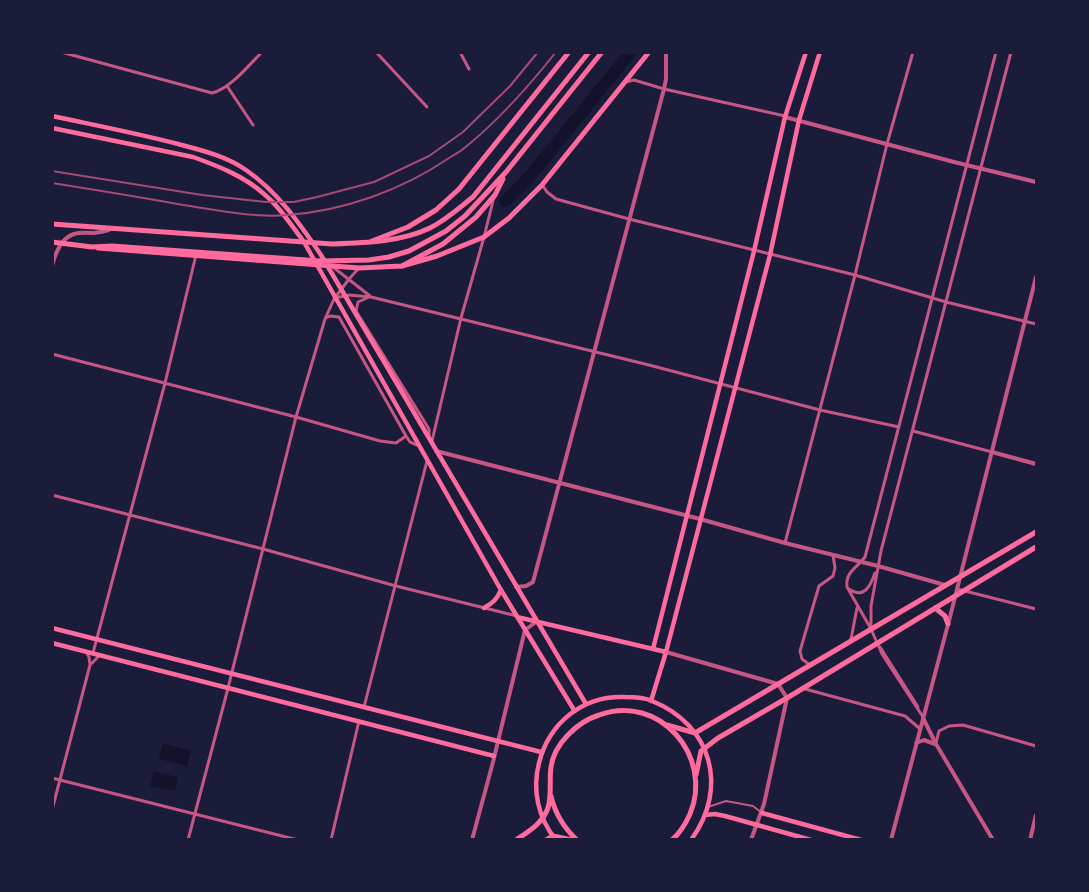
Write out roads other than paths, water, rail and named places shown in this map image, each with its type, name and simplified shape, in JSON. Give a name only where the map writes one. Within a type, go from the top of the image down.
[{"type":"main road","points":[[366,243],[408,227],[436,210],[451,196],[569,52]]},
{"type":"main road","points":[[52,224],[332,244],[366,243],[416,233],[452,215],[473,197],[589,52]]},
{"type":"main road","points":[[92,247],[112,246],[320,261],[389,258],[409,251],[465,216],[506,172],[602,52]]},
{"type":"main road","points":[[52,242],[110,250],[359,268],[402,266],[437,256],[484,237],[509,218],[542,185],[650,52]]},
{"type":"main road","points":[[652,649],[721,384],[785,117],[806,52]]},
{"type":"main road","points":[[651,700],[666,652],[770,255],[799,120],[820,52]]},
{"type":"main road","points":[[52,116],[144,135],[228,160],[245,169],[269,188],[291,212],[321,255],[586,704]]},
{"type":"main road","points":[[52,128],[193,157],[230,171],[247,181],[265,194],[283,214],[304,242],[501,590],[574,710]]},
{"type":"main road","points":[[402,266],[443,244],[476,217],[495,195],[506,172]]},
{"type":"main road","points":[[516,840],[535,828],[542,818],[548,807],[551,765],[558,748],[573,730],[586,720],[604,713],[629,710],[695,733],[1036,531]]},
{"type":"main road","points":[[672,840],[691,811],[697,787],[698,760],[703,749],[1036,547]]},
{"type":"main road","points":[[484,608],[497,598],[501,590]]},
{"type":"main road","points":[[935,608],[945,615],[948,624]]},
{"type":"main road","points":[[517,616],[666,652]]},
{"type":"main road","points":[[52,628],[541,752]]},
{"type":"main road","points":[[52,643],[494,756]]},
{"type":"main road","points":[[554,838],[542,818],[538,804],[536,773],[541,752],[549,736],[574,710],[601,698],[618,696],[651,700],[670,710],[695,733],[711,771],[711,783],[708,807],[691,840]]},
{"type":"main road","points":[[667,725],[686,748],[696,775]]},
{"type":"main road","points":[[550,789],[560,820],[577,840]]},
{"type":"main road","points":[[762,813],[861,840]]},
{"type":"main road","points":[[705,815],[725,816],[811,840]]},
{"type":"main road","points":[[546,840],[554,838],[572,840]]},
{"type":"street","points":[[60,52],[212,93],[219,92],[227,86],[262,52]]},
{"type":"street","points":[[376,52],[427,107]]},
{"type":"street","points":[[460,52],[469,69]]},
{"type":"street","points":[[516,587],[526,586],[533,582],[664,89],[666,52]]},
{"type":"street","points":[[785,543],[887,144],[913,52]]},
{"type":"street","points":[[993,840],[936,744],[915,700],[877,643],[847,587],[846,578],[865,556],[996,52]]},
{"type":"street","points":[[870,630],[871,606],[878,566],[1011,52]]},
{"type":"street","points":[[626,82],[634,80],[799,120],[1036,182]]},
{"type":"street","points":[[227,86],[253,125]]},
{"type":"street","points":[[542,185],[556,199],[855,275],[946,302],[1036,324]]},
{"type":"street","points":[[430,440],[495,195]]},
{"type":"street","points":[[52,266],[62,243],[68,236],[75,233],[106,232],[113,228]]},
{"type":"street","points":[[93,653],[165,383],[196,255]]},
{"type":"street","points":[[333,267],[371,297]]},
{"type":"street","points":[[188,840],[296,417],[325,319],[334,299],[359,268]]},
{"type":"street","points":[[891,840],[1036,277]]},
{"type":"street","points":[[334,299],[349,295],[371,297],[820,410],[898,427]]},
{"type":"street","points":[[371,297],[358,302],[356,311],[429,429],[430,440]]},
{"type":"street","points":[[339,317],[347,309],[356,311]]},
{"type":"street","points":[[325,319],[330,316],[339,317]]},
{"type":"street","points":[[339,317],[405,436],[410,442],[420,446]]},
{"type":"street","points":[[52,354],[380,441],[396,443],[405,436]]},
{"type":"street","points":[[913,431],[1036,464]]},
{"type":"street","points":[[436,450],[946,585]]},
{"type":"street","points":[[364,708],[428,459]]},
{"type":"street","points":[[52,495],[517,616]]},
{"type":"street","points":[[810,665],[802,659],[800,651],[819,586],[833,576],[835,568],[832,555]]},
{"type":"street","points":[[847,587],[855,592],[864,591],[872,582],[878,566]]},
{"type":"street","points":[[957,589],[1036,609]]},
{"type":"street","points":[[851,640],[857,606]]},
{"type":"street","points":[[472,840],[525,630],[537,621]]},
{"type":"street","points":[[52,810],[90,665],[86,651]]},
{"type":"street","points":[[666,652],[778,684],[787,698],[762,813],[751,840]]},
{"type":"street","points":[[90,665],[100,655]]},
{"type":"street","points":[[803,688],[905,716],[919,728]]},
{"type":"street","points":[[331,840],[359,721]]},
{"type":"street","points":[[936,744],[939,731],[950,726],[963,725],[1036,746]]},
{"type":"street","points":[[916,743],[924,740],[936,744]]},
{"type":"street","points":[[52,778],[298,840]]},
{"type":"street","points":[[708,807],[726,801],[753,806],[762,813]]},
{"type":"street","points":[[1030,840],[1036,815]]},
{"type":"waterway","points":[[505,201],[525,182],[631,52]]},
{"type":"railway","points":[[52,171],[202,195],[266,202],[294,202],[317,197],[374,182],[429,156],[463,132],[510,86],[538,52]]},
{"type":"railway","points":[[52,183],[222,211],[261,215],[308,213],[351,204],[412,180],[464,149],[514,101],[556,52]]}]
